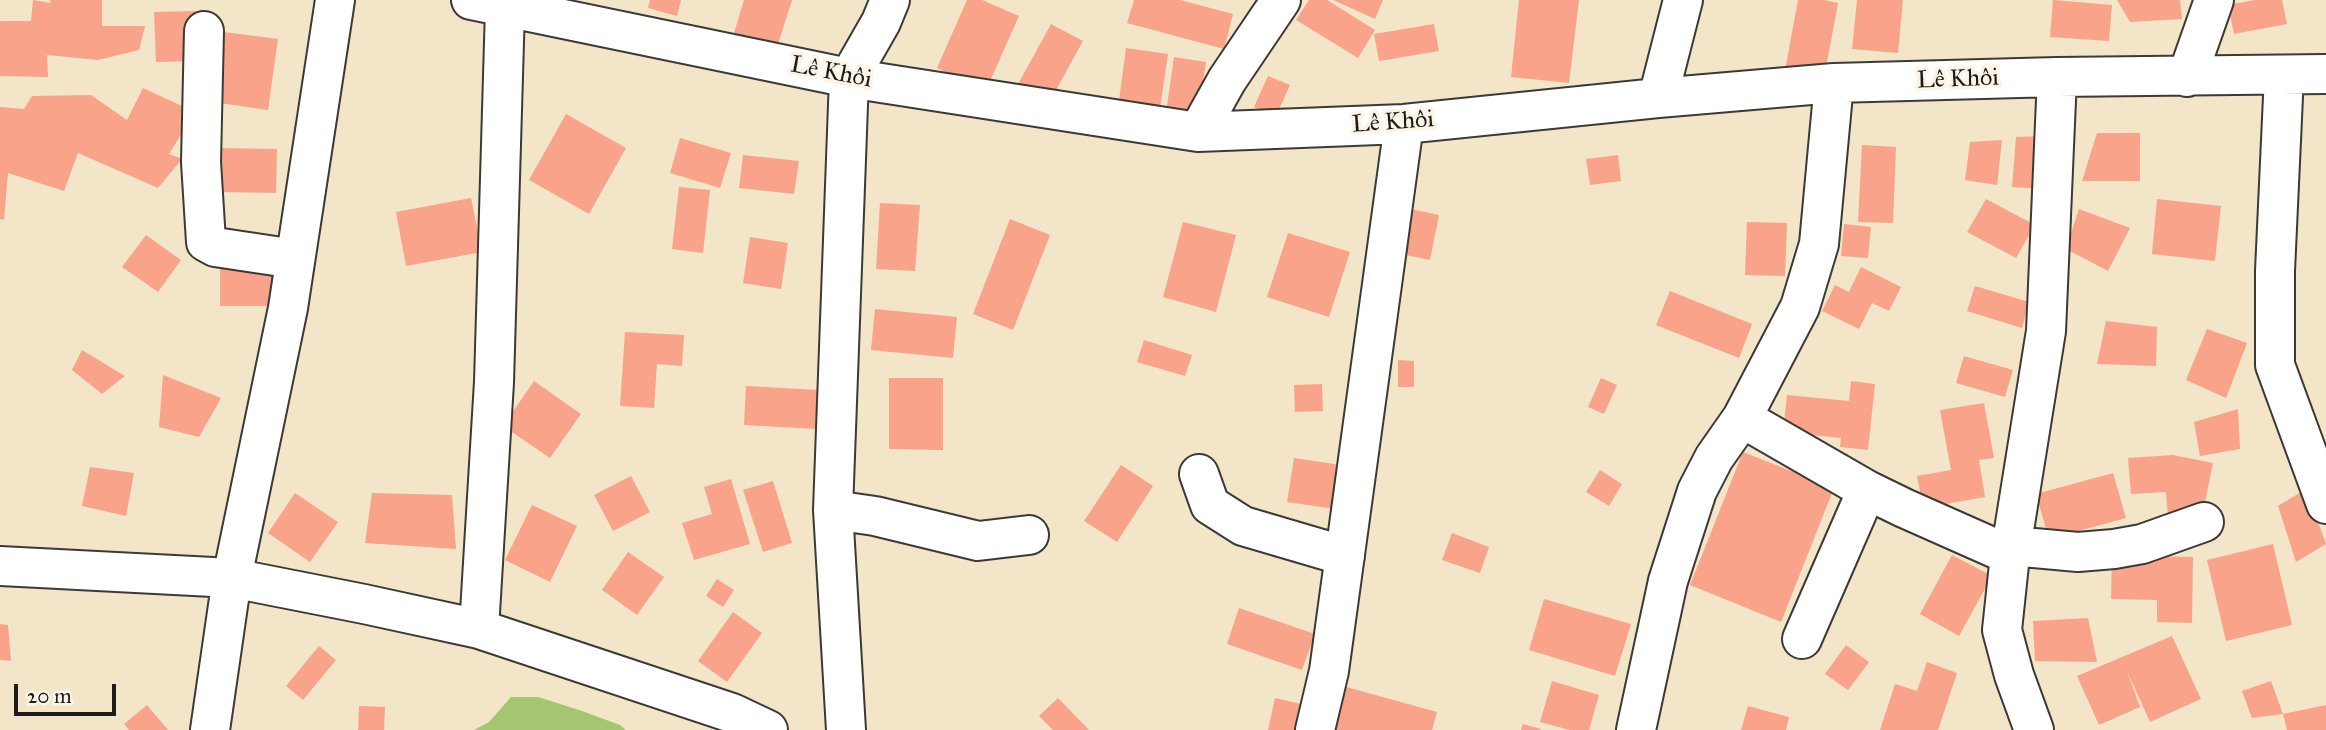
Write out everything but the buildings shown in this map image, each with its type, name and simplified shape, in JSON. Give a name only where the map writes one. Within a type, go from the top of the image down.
[{"type":"street","points":[[210,730],[232,578],[288,308],[335,0]]},
{"type":"street","points":[[846,730],[833,510],[849,78],[881,22],[890,0]]},
{"type":"street","points":[[1198,132],[1227,80],[1281,0]]},
{"type":"street","points":[[1658,98],[1683,0]]},
{"type":"street","points":[[2187,77],[2214,0]]},
{"type":"street","points":[[479,629],[494,382],[488,4]]},
{"type":"street","name":"Lê Khôi","points":[[488,4],[607,13],[849,78],[1198,132],[1404,124],[1834,83],[2326,74]]},
{"type":"street","points":[[204,31],[201,162],[206,242],[215,247],[295,259]]},
{"type":"street","points":[[2284,75],[2275,271],[2276,365],[2326,504]]},
{"type":"street","points":[[2034,730],[2014,675],[2002,630],[2011,551],[2046,331],[2057,77]]},
{"type":"street","points":[[1636,730],[1654,640],[1681,535],[1697,491],[1714,458],[1742,418],[1800,307],[1819,244],[1834,83]]},
{"type":"street","points":[[1315,730],[1329,671],[1404,124]]},
{"type":"street","points":[[1742,418],[1867,490],[1904,508],[2011,551],[2078,552],[2114,549],[2142,544],[2204,522]]},
{"type":"street","points":[[1199,474],[1210,505],[1243,526],[1345,556]]},
{"type":"street","points":[[1802,639],[1867,490]]},
{"type":"street","points":[[833,510],[876,516],[978,541],[1029,536]]},
{"type":"street","points":[[0,566],[232,578],[479,629],[732,713],[768,730]]},
{"type":"green space","points":[[511,697],[538,697],[620,725],[626,730],[474,730],[489,722]]}]
